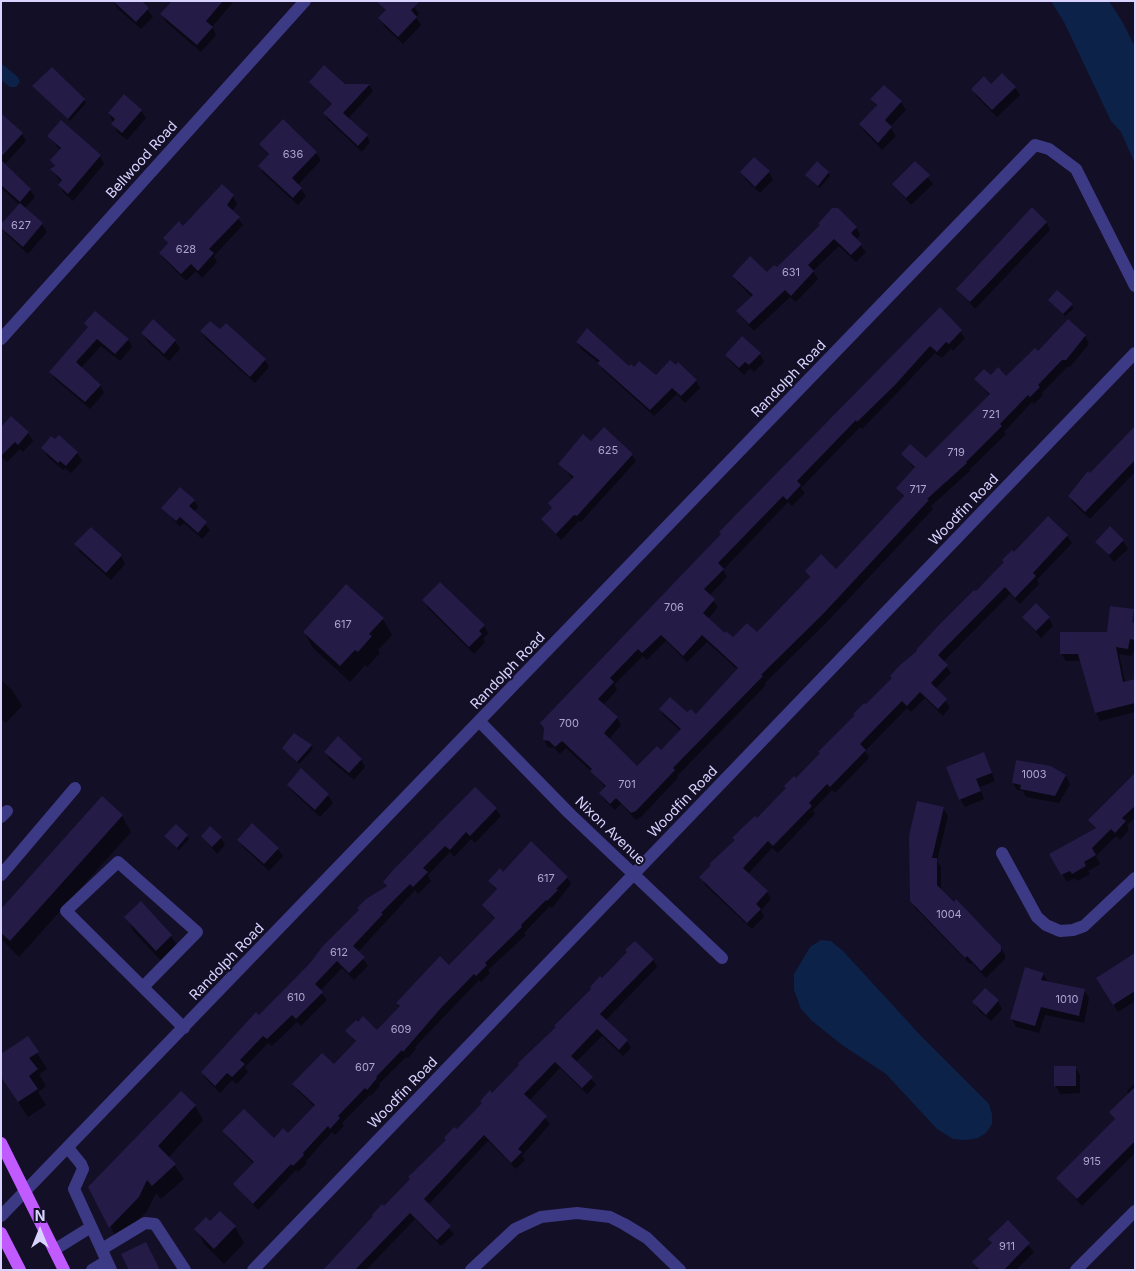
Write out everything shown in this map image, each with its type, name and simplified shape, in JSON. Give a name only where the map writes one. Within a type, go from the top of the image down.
[{"type":"main road","points":[[1,1143],[64,1270]]},
{"type":"main road","points":[[1,1233],[20,1270]]},
{"type":"street","name":"Bellwood Road","points":[[1,339],[305,1]]},
{"type":"street","name":"Randolph Road","points":[[1,1216],[1035,145],[1049,149],[1076,169],[1135,286]]},
{"type":"street","name":"Woodfin Road","points":[[253,1270],[1135,354]]},
{"type":"street","name":"Nixon Avenue","points":[[480,722],[569,813],[722,958]]},
{"type":"street","points":[[1,875],[75,788]]},
{"type":"street","points":[[1002,853],[1037,917],[1046,925],[1060,931],[1073,930],[1084,926],[1135,878]]},
{"type":"street","points":[[143,987],[197,932],[118,862],[66,911],[184,1028]]},
{"type":"street","points":[[68,1148],[83,1169],[74,1189],[106,1260]]},
{"type":"street","points":[[1076,1270],[1135,1211]]},
{"type":"street","points":[[471,1270],[515,1230],[541,1217],[577,1213],[610,1217],[624,1224],[646,1238],[680,1270]]},
{"type":"street","points":[[92,1270],[106,1260],[145,1223],[155,1224],[185,1270]]},
{"type":"street","points":[[54,1250],[91,1226]]},
{"type":"water","points":[[1051,1],[1109,1],[1123,23],[1135,47],[1135,164],[1121,132],[1111,121],[1065,24]]},
{"type":"water","points":[[2,64],[18,77],[20,82],[16,87],[10,87],[1,80]]},
{"type":"water","points":[[821,940],[831,941],[843,951],[922,1037],[989,1104],[992,1124],[986,1133],[978,1138],[966,1140],[953,1139],[937,1129],[886,1074],[842,1045],[812,1021],[801,1009],[794,990],[794,974],[810,947]]},
{"type":"building","points":[[113,1],[142,1],[149,8],[136,22]]},
{"type":"building","points":[[172,1],[223,1],[206,21],[213,27],[197,45],[160,14]]},
{"type":"building","points":[[376,1],[420,1],[411,10],[417,17],[398,37],[378,18],[386,10]]},
{"type":"building","points":[[324,65],[345,84],[370,84],[343,113],[368,135],[358,146],[323,113],[332,104],[309,82]]},
{"type":"building","points":[[52,67],[85,99],[68,119],[32,86]]},
{"type":"building","points":[[1002,73],[1016,87],[992,110],[971,89],[984,76],[991,84]]},
{"type":"building","points":[[884,85],[902,101],[885,120],[892,127],[878,143],[859,124],[877,105],[870,99]]},
{"type":"building","points":[[124,94],[142,110],[122,133],[111,124],[115,119],[108,113]]},
{"type":"building","points":[[1,113],[23,133],[1,157]]},
{"type":"building","points":[[283,119],[317,152],[292,178],[302,188],[293,198],[258,166],[269,154],[259,144]]},
{"type":"building","points":[[61,120],[101,155],[68,194],[58,185],[62,180],[50,169],[55,166],[50,160],[61,148],[47,136]]},
{"type":"building","points":[[754,157],[770,171],[755,187],[740,172]]},
{"type":"building","points":[[1,160],[31,189],[20,202],[1,185]]},
{"type":"building","points":[[817,161],[829,172],[818,186],[805,175]]},
{"type":"building","points":[[915,161],[930,175],[906,198],[892,184]]},
{"type":"building","points":[[222,184],[234,195],[227,205],[240,217],[209,249],[214,253],[198,271],[191,264],[181,274],[159,253],[168,243],[163,238],[179,221],[183,226]]},
{"type":"building","points":[[20,203],[43,223],[23,247],[1,228],[1,224]]},
{"type":"building","points":[[1032,207],[1047,222],[970,302],[956,289]]},
{"type":"building","points":[[832,208],[838,208],[857,227],[851,233],[862,244],[851,255],[834,239],[808,265],[814,271],[791,296],[785,290],[749,324],[736,311],[753,295],[732,276],[750,256],[767,272],[774,265],[777,267],[820,225],[818,224]]},
{"type":"building","points":[[1057,290],[1073,304],[1063,314],[1048,300]]},
{"type":"building","points":[[940,307],[962,330],[949,344],[946,342],[937,352],[930,346],[895,385],[857,422],[856,420],[797,481],[801,485],[787,500],[783,496],[718,563],[724,569],[704,589],[715,599],[703,613],[725,633],[726,631],[733,637],[747,623],[757,632],[810,577],[805,571],[821,554],[836,569],[904,496],[896,488],[915,467],[901,454],[910,444],[926,458],[990,394],[974,379],[984,369],[991,375],[998,367],[1006,376],[1035,348],[1038,351],[1068,319],[1086,335],[1066,360],[1062,360],[1038,385],[1040,387],[1030,397],[1028,395],[1000,424],[1002,426],[967,463],[927,499],[929,500],[823,614],[761,675],[763,676],[673,768],[675,770],[636,811],[631,813],[616,798],[610,804],[599,793],[606,786],[590,771],[592,769],[562,741],[555,747],[549,741],[543,740],[544,728],[540,723],[721,534],[719,532]],"holes":[[[661,635],[683,656],[702,635],[738,668],[696,714],[691,709],[687,712],[670,697],[659,709],[681,729],[661,750],[657,746],[637,766],[604,733],[618,717],[598,699],[614,682],[610,678],[638,649],[642,653]]]},
{"type":"building","points":[[95,311],[129,339],[115,354],[97,339],[76,362],[101,385],[85,402],[49,372],[88,327],[84,323]]},
{"type":"building","points":[[153,319],[176,340],[164,354],[141,333]]},
{"type":"building","points":[[210,321],[220,329],[226,323],[266,359],[250,377],[200,331]]},
{"type":"building","points":[[587,328],[629,366],[631,364],[634,367],[639,361],[656,375],[670,360],[676,365],[678,362],[697,380],[681,396],[672,388],[650,410],[597,363],[600,361],[576,342]]},
{"type":"building","points":[[742,336],[761,353],[749,365],[745,362],[739,368],[725,355]]},
{"type":"building","points":[[11,416],[29,432],[18,445],[15,442],[1,456],[1,427]]},
{"type":"building","points":[[1135,426],[1135,460],[1085,512],[1068,496],[1088,471],[1090,473]]},
{"type":"building","points":[[604,427],[633,454],[577,516],[574,515],[556,534],[541,519],[552,508],[548,503],[574,477],[558,464],[583,434],[591,441]]},
{"type":"building","points":[[59,435],[78,452],[66,466],[60,461],[58,463],[41,448],[51,436],[55,439]]},
{"type":"building","points":[[180,487],[195,500],[189,506],[207,522],[198,533],[180,517],[176,521],[161,508]]},
{"type":"building","points":[[1048,516],[1068,535],[1033,573],[1036,576],[1015,598],[1005,587],[938,655],[948,665],[931,683],[947,699],[938,709],[920,692],[907,706],[902,701],[860,744],[866,750],[830,787],[827,784],[809,803],[812,806],[773,846],[768,841],[743,868],[768,891],[756,904],[761,909],[747,923],[699,877],[711,865],[709,864],[735,840],[732,838],[755,816],[757,818],[786,788],[784,786],[794,776],[796,778],[820,753],[818,752],[855,715],[853,714],[892,678],[890,676],[899,666],[917,651],[937,627],[1004,562],[1002,560],[1012,550],[1014,552]]},
{"type":"building","points":[[1110,526],[1124,540],[1109,555],[1095,542]]},
{"type":"building","points":[[91,527],[122,555],[106,573],[74,544]]},
{"type":"building","points":[[440,582],[485,625],[479,631],[482,634],[469,647],[422,600]]},
{"type":"building","points":[[346,584],[384,618],[369,634],[372,636],[358,652],[355,650],[340,666],[303,632]]},
{"type":"building","points":[[1036,603],[1050,617],[1036,631],[1022,617]]},
{"type":"building","points":[[1110,606],[1134,609],[1132,622],[1135,623],[1135,640],[1130,639],[1128,649],[1116,647],[1123,682],[1135,679],[1135,703],[1095,713],[1078,654],[1060,654],[1060,632],[1107,632]]},
{"type":"building","points":[[294,733],[312,745],[297,762],[282,748]]},
{"type":"building","points":[[338,736],[362,759],[349,773],[324,752]]},
{"type":"building","points":[[984,752],[992,773],[976,779],[981,791],[959,800],[946,767]]},
{"type":"building","points":[[1016,760],[1051,766],[1066,775],[1055,796],[1020,789],[1021,785],[1012,783]]},
{"type":"building","points":[[301,768],[329,794],[315,810],[287,785]]},
{"type":"building","points":[[1135,773],[1135,806],[1122,818],[1126,821],[1115,833],[1111,829],[1092,848],[1096,855],[1084,862],[1086,866],[1072,874],[1070,871],[1061,875],[1049,854],[1096,828],[1088,820]]},
{"type":"building","points":[[475,787],[497,808],[470,836],[466,832],[450,850],[445,846],[423,868],[428,872],[413,887],[410,884],[381,913],[383,914],[353,946],[365,957],[349,973],[337,961],[315,984],[323,992],[296,1019],[292,1015],[267,1039],[263,1036],[240,1060],[245,1064],[232,1077],[227,1073],[215,1086],[201,1072],[256,1012],[259,1015],[311,962],[322,947],[359,910],[357,908],[366,899],[387,886],[383,882],[393,870]]},
{"type":"building","points":[[102,796],[123,815],[10,941],[1,933],[1,909]]},
{"type":"building","points":[[917,801],[944,807],[932,858],[937,858],[937,885],[954,902],[956,899],[1001,946],[1001,951],[981,971],[967,956],[965,958],[910,901],[909,836]]},
{"type":"building","points":[[252,823],[279,848],[264,864],[237,840]]},
{"type":"building","points":[[176,824],[188,835],[177,848],[164,836]]},
{"type":"building","points":[[210,826],[222,837],[212,847],[201,836]]},
{"type":"building","points":[[531,841],[568,877],[556,889],[558,890],[485,963],[487,965],[476,976],[474,974],[440,1009],[403,1052],[402,1050],[376,1077],[367,1090],[365,1088],[338,1116],[340,1118],[330,1129],[328,1126],[303,1153],[304,1155],[293,1166],[291,1164],[253,1204],[233,1184],[254,1162],[222,1131],[244,1109],[274,1138],[283,1128],[288,1133],[315,1105],[292,1084],[322,1053],[334,1064],[356,1041],[345,1031],[356,1020],[358,1022],[363,1016],[377,1030],[400,1006],[396,1003],[440,956],[449,965],[495,918],[482,905],[497,889],[488,881],[500,868],[503,872]]},
{"type":"building","points":[[141,901],[172,935],[156,951],[124,917]]},
{"type":"building","points":[[635,941],[654,959],[600,1014],[628,1040],[619,1050],[597,1029],[571,1056],[593,1077],[582,1088],[555,1062],[524,1094],[547,1116],[518,1149],[522,1152],[511,1163],[484,1135],[424,1199],[451,1226],[437,1240],[410,1213],[355,1270],[323,1270],[382,1204],[384,1206],[410,1179],[408,1177],[446,1140],[444,1138],[454,1127],[457,1129],[482,1103],[480,1101],[490,1090],[492,1093],[519,1065],[518,1063],[556,1027],[554,1026],[591,989],[590,987],[600,976],[602,978],[627,952],[625,950]]},
{"type":"building","points":[[1135,953],[1135,991],[1113,1005],[1096,978]]},
{"type":"building","points":[[1025,967],[1044,973],[1041,980],[1085,989],[1079,1016],[1041,1007],[1035,1026],[1010,1019]]},
{"type":"building","points":[[985,988],[999,1000],[986,1015],[972,1002]]},
{"type":"building","points":[[28,1036],[39,1052],[29,1058],[38,1069],[29,1076],[38,1089],[18,1102],[1,1077],[1,1054]]},
{"type":"building","points":[[1054,1066],[1076,1066],[1076,1086],[1054,1086]]},
{"type":"building","points":[[1135,1087],[1135,1141],[1077,1199],[1056,1178],[1115,1119],[1109,1112]]},
{"type":"building","points":[[181,1091],[196,1105],[158,1146],[176,1164],[152,1186],[147,1180],[139,1197],[109,1228],[88,1187]]},
{"type":"building","points":[[220,1211],[236,1226],[214,1249],[194,1229],[206,1217],[210,1221]]},
{"type":"building","points":[[1008,1220],[1030,1243],[1004,1270],[980,1270],[972,1262],[992,1243],[988,1239]]},
{"type":"building","points":[[146,1242],[160,1270],[129,1270],[121,1254]]}]
